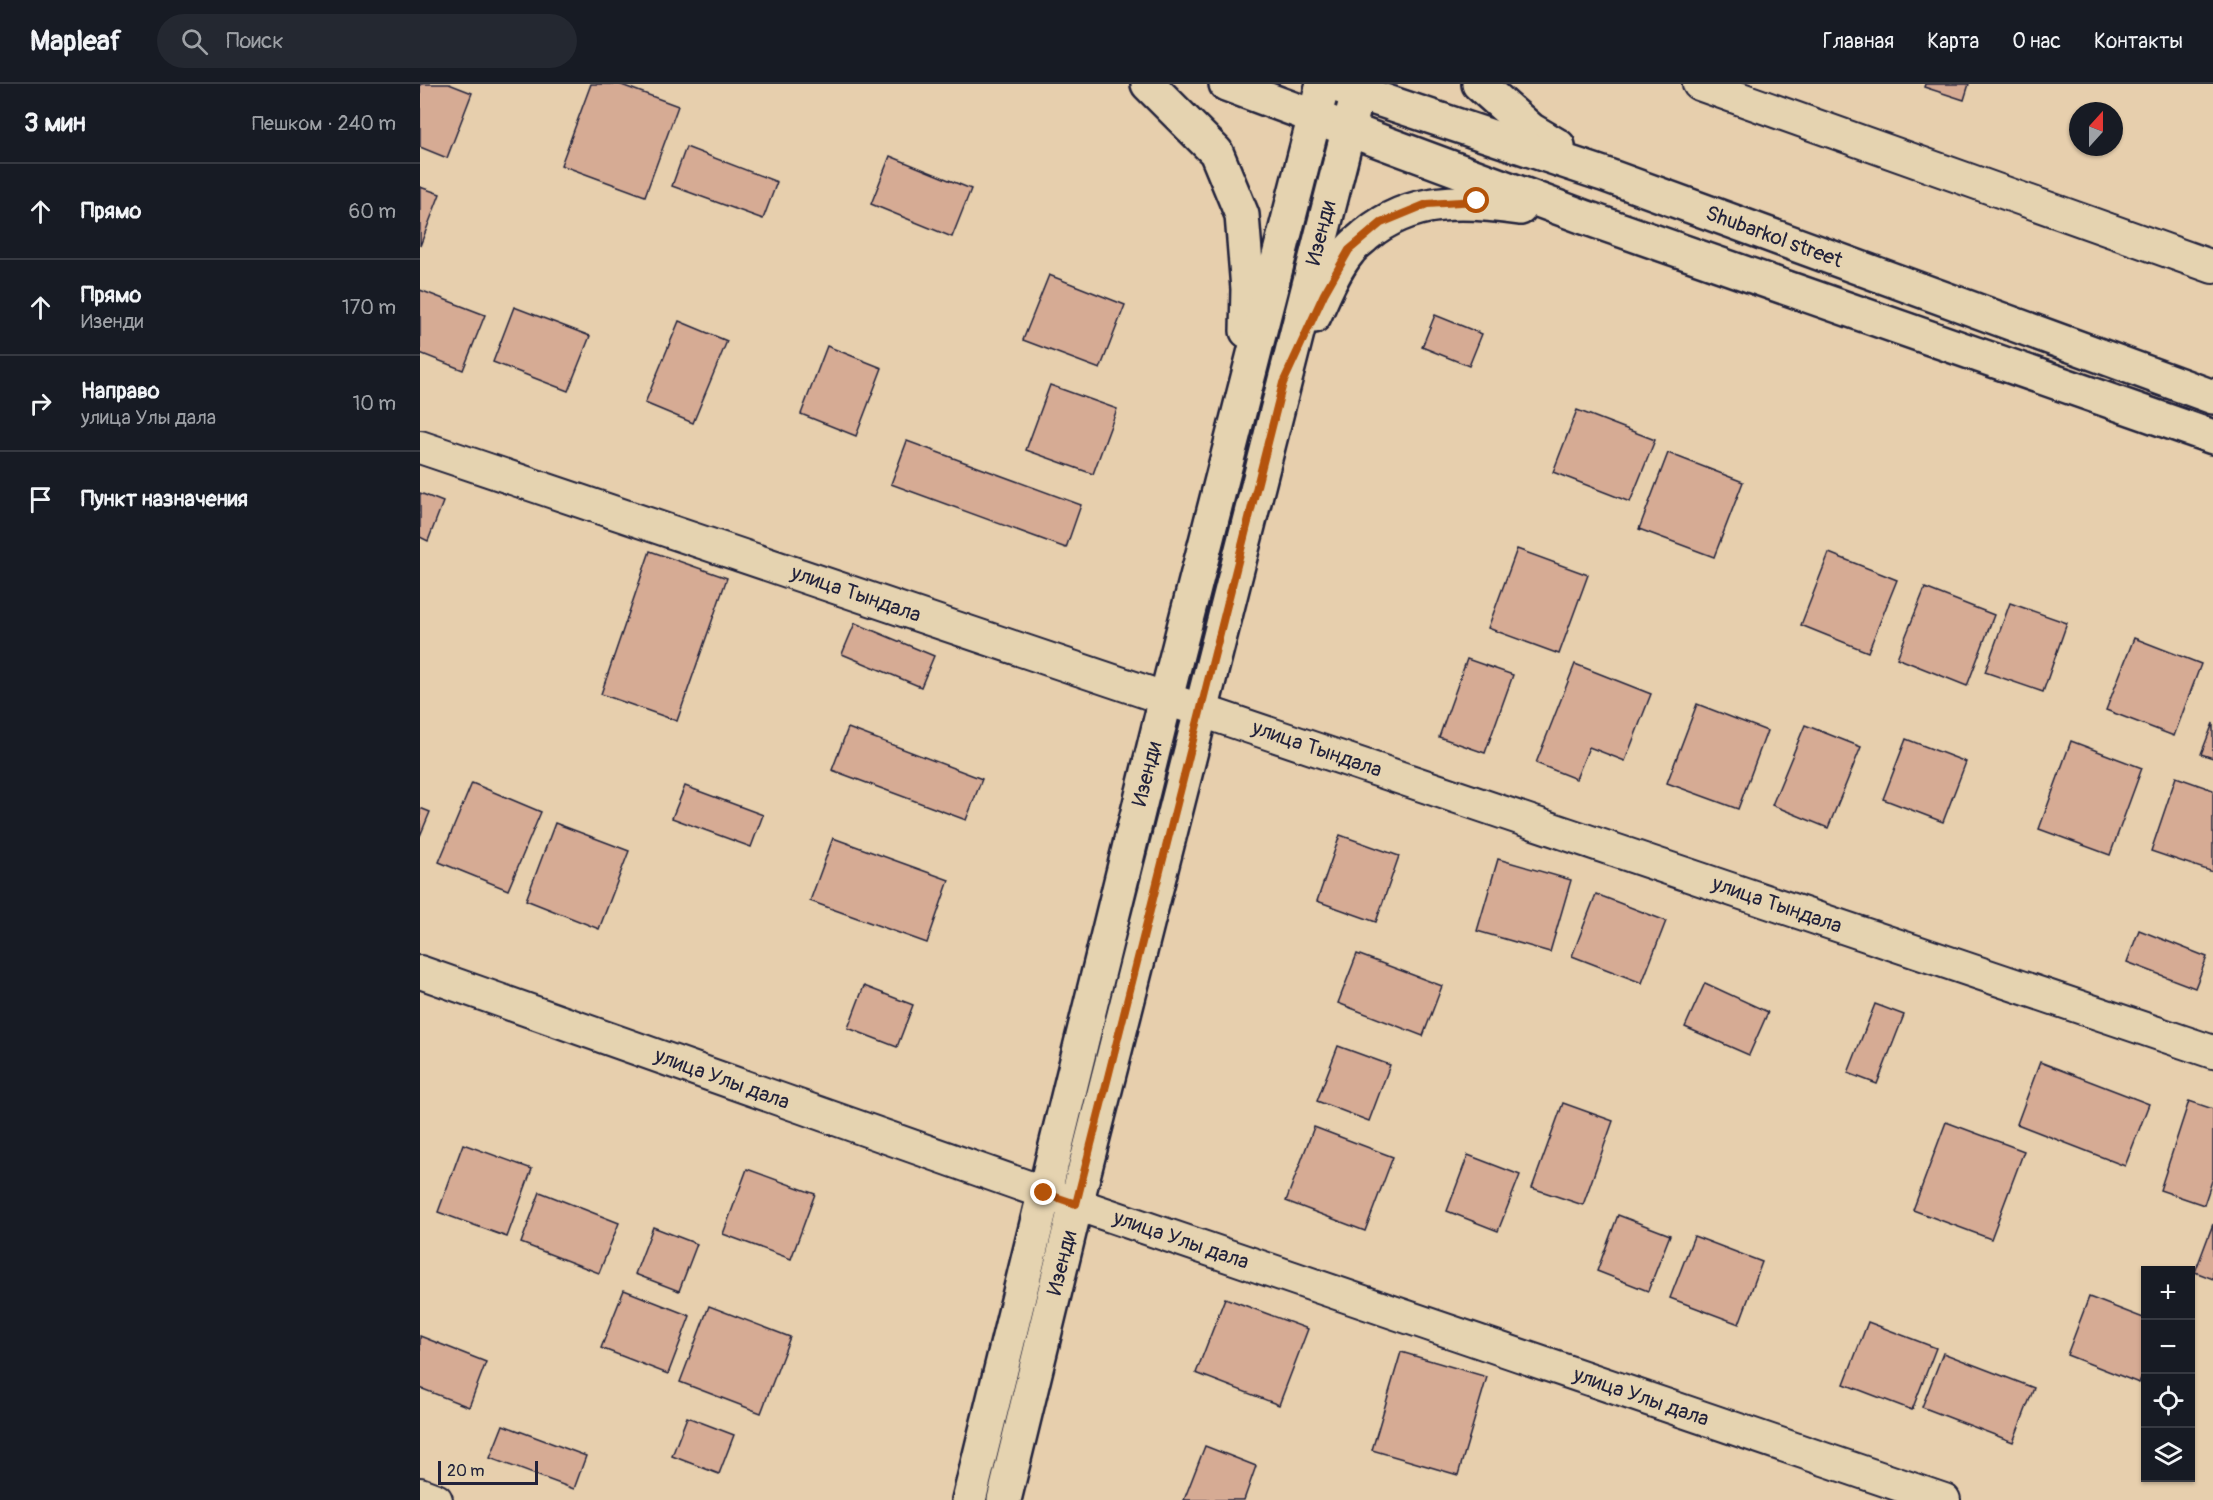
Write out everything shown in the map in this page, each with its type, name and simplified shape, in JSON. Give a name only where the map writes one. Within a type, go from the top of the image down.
[{"type":"street","points":[[1148,84],[1216,153],[1242,215],[1248,289],[1245,391]]},
{"type":"street","points":[[1226,84],[1314,116]]},
{"type":"street","name":"Изенди","points":[[969,1500],[1166,698],[1323,84]]},
{"type":"street","points":[[1479,84],[1531,130],[1603,174]]},
{"type":"street","points":[[1699,84],[2213,267]]},
{"type":"street","name":"Изенди","points":[[1004,1500],[1076,1204],[1348,128],[1350,87]]},
{"type":"street","name":"Shubarkol street","points":[[1350,87],[1603,174],[2213,397]]},
{"type":"street","name":"Shubarkol street","points":[[1314,116],[1584,217],[2213,437]]},
{"type":"street","points":[[1283,383],[1324,294],[1349,250],[1381,223],[1427,204],[1477,201],[1584,217]]},
{"type":"street","name":"улица Тындала","points":[[420,447],[2213,1052]]},
{"type":"street","name":"улица Улы дала","points":[[420,972],[1044,1193],[1944,1500]]},
{"type":"street","points":[[420,1494],[436,1500]]},
{"type":"building","points":[[420,84],[449,84],[472,93],[447,158],[420,147]]},
{"type":"building","points":[[591,84],[619,84],[678,106],[645,196],[561,165]]},
{"type":"building","points":[[1925,84],[1969,84],[1964,100],[1924,87]]},
{"type":"building","points":[[686,147],[777,182],[763,219],[672,186]]},
{"type":"building","points":[[890,156],[971,189],[952,237],[871,204]]},
{"type":"building","points":[[420,187],[440,194],[420,246]]},
{"type":"building","points":[[1049,275],[1125,305],[1100,369],[1023,340]]},
{"type":"building","points":[[420,290],[485,315],[463,370],[420,353]]},
{"type":"building","points":[[514,307],[590,336],[568,391],[493,362]]},
{"type":"building","points":[[1435,315],[1482,334],[1469,366],[1422,347]]},
{"type":"building","points":[[679,321],[727,341],[693,423],[645,403]]},
{"type":"building","points":[[827,346],[882,368],[856,436],[801,414]]},
{"type":"building","points":[[1050,385],[1117,409],[1093,474],[1026,450]]},
{"type":"building","points":[[1577,410],[1655,440],[1630,502],[1553,472]]},
{"type":"building","points":[[907,441],[1081,505],[1066,548],[891,484]]},
{"type":"building","points":[[1668,453],[1743,482],[1714,557],[1639,529]]},
{"type":"building","points":[[420,493],[443,502],[428,541],[420,537]]},
{"type":"building","points":[[1517,549],[1588,575],[1559,654],[1488,628]]},
{"type":"building","points":[[650,551],[727,578],[677,721],[601,694]]},
{"type":"building","points":[[1829,553],[1897,580],[1868,652],[1801,625]]},
{"type":"building","points":[[1925,588],[1994,615],[1967,686],[1897,658]]},
{"type":"building","points":[[2010,603],[2067,623],[2043,692],[1985,672]]},
{"type":"building","points":[[855,623],[934,656],[921,687],[842,654]]},
{"type":"building","points":[[2134,638],[2201,664],[2174,736],[2106,710]]},
{"type":"building","points":[[1467,659],[1513,675],[1485,753],[1439,737]]},
{"type":"building","points":[[1575,664],[1651,694],[1625,761],[1589,747],[1576,779],[1536,763]]},
{"type":"building","points":[[1697,704],[1767,731],[1738,809],[1667,783]]},
{"type":"building","points":[[2213,723],[2213,758],[2201,754]]},
{"type":"building","points":[[1805,725],[1861,747],[1828,828],[1772,805]]},
{"type":"building","points":[[848,728],[982,779],[966,820],[832,770]]},
{"type":"building","points":[[1906,739],[1966,762],[1943,822],[1883,799]]},
{"type":"building","points":[[2071,741],[2142,768],[2110,855],[2039,829]]},
{"type":"building","points":[[2176,777],[2213,790],[2213,872],[2151,851]]},
{"type":"building","points":[[472,783],[541,812],[508,890],[439,862]]},
{"type":"building","points":[[685,786],[763,815],[751,847],[672,818]]},
{"type":"building","points":[[420,808],[430,812],[420,836]]},
{"type":"building","points":[[555,823],[629,851],[599,929],[526,900]]},
{"type":"building","points":[[1340,835],[1399,856],[1376,922],[1317,901]]},
{"type":"building","points":[[833,838],[949,880],[927,943],[810,901]]},
{"type":"building","points":[[1498,859],[1571,880],[1550,952],[1477,931]]},
{"type":"building","points":[[1596,894],[1666,921],[1642,983],[1572,956]]},
{"type":"building","points":[[2139,930],[2207,957],[2195,988],[2127,962]]},
{"type":"building","points":[[1357,954],[1442,986],[1423,1036],[1338,1003]]},
{"type":"building","points":[[1705,983],[1768,1012],[1749,1055],[1685,1027]]},
{"type":"building","points":[[864,986],[913,1005],[897,1047],[848,1028]]},
{"type":"building","points":[[1875,1004],[1904,1015],[1877,1084],[1848,1073]]},
{"type":"building","points":[[1338,1046],[1390,1065],[1369,1121],[1317,1101]]},
{"type":"building","points":[[2040,1062],[2149,1104],[2125,1166],[2017,1124]]},
{"type":"building","points":[[2189,1101],[2213,1109],[2213,1178],[2204,1205],[2160,1190]]},
{"type":"building","points":[[1563,1103],[1613,1121],[1583,1205],[1532,1188]]},
{"type":"building","points":[[1946,1122],[2024,1151],[1991,1239],[1913,1210]]},
{"type":"building","points":[[1314,1127],[1393,1157],[1365,1231],[1286,1201]]},
{"type":"building","points":[[463,1144],[532,1169],[507,1237],[438,1212]]},
{"type":"building","points":[[1468,1155],[1520,1175],[1498,1231],[1447,1211]]},
{"type":"building","points":[[747,1169],[815,1194],[791,1259],[723,1234]]},
{"type":"building","points":[[540,1192],[619,1223],[599,1273],[521,1243]]},
{"type":"building","points":[[1618,1215],[1670,1235],[1648,1291],[1597,1271]]},
{"type":"building","points":[[2213,1224],[2213,1279],[2195,1272]]},
{"type":"building","points":[[653,1227],[697,1244],[679,1291],[635,1274]]},
{"type":"building","points":[[1694,1236],[1762,1262],[1739,1324],[1670,1298]]},
{"type":"building","points":[[624,1290],[690,1316],[668,1374],[601,1348]]},
{"type":"building","points":[[2089,1297],[2141,1317],[2141,1378],[2139,1383],[2067,1355]]},
{"type":"building","points":[[1225,1298],[1308,1329],[1279,1405],[1196,1373]]},
{"type":"building","points":[[709,1306],[790,1337],[761,1413],[680,1382]]},
{"type":"building","points":[[1868,1322],[1936,1348],[1912,1410],[1844,1384]]},
{"type":"building","points":[[420,1336],[486,1362],[469,1407],[420,1388]]},
{"type":"building","points":[[1401,1352],[1487,1377],[1458,1475],[1372,1450]]},
{"type":"building","points":[[1943,1353],[2034,1388],[2013,1442],[1922,1407]]},
{"type":"building","points":[[687,1417],[734,1435],[719,1474],[672,1456]]},
{"type":"building","points":[[503,1425],[586,1456],[574,1489],[490,1458]]},
{"type":"building","points":[[1205,1446],[1256,1466],[1244,1500],[1184,1500]]},
{"type":"route","points":[[1044,1193],[1076,1204],[1283,383],[1324,294],[1349,250],[1381,223],[1427,204],[1477,201]]}]
